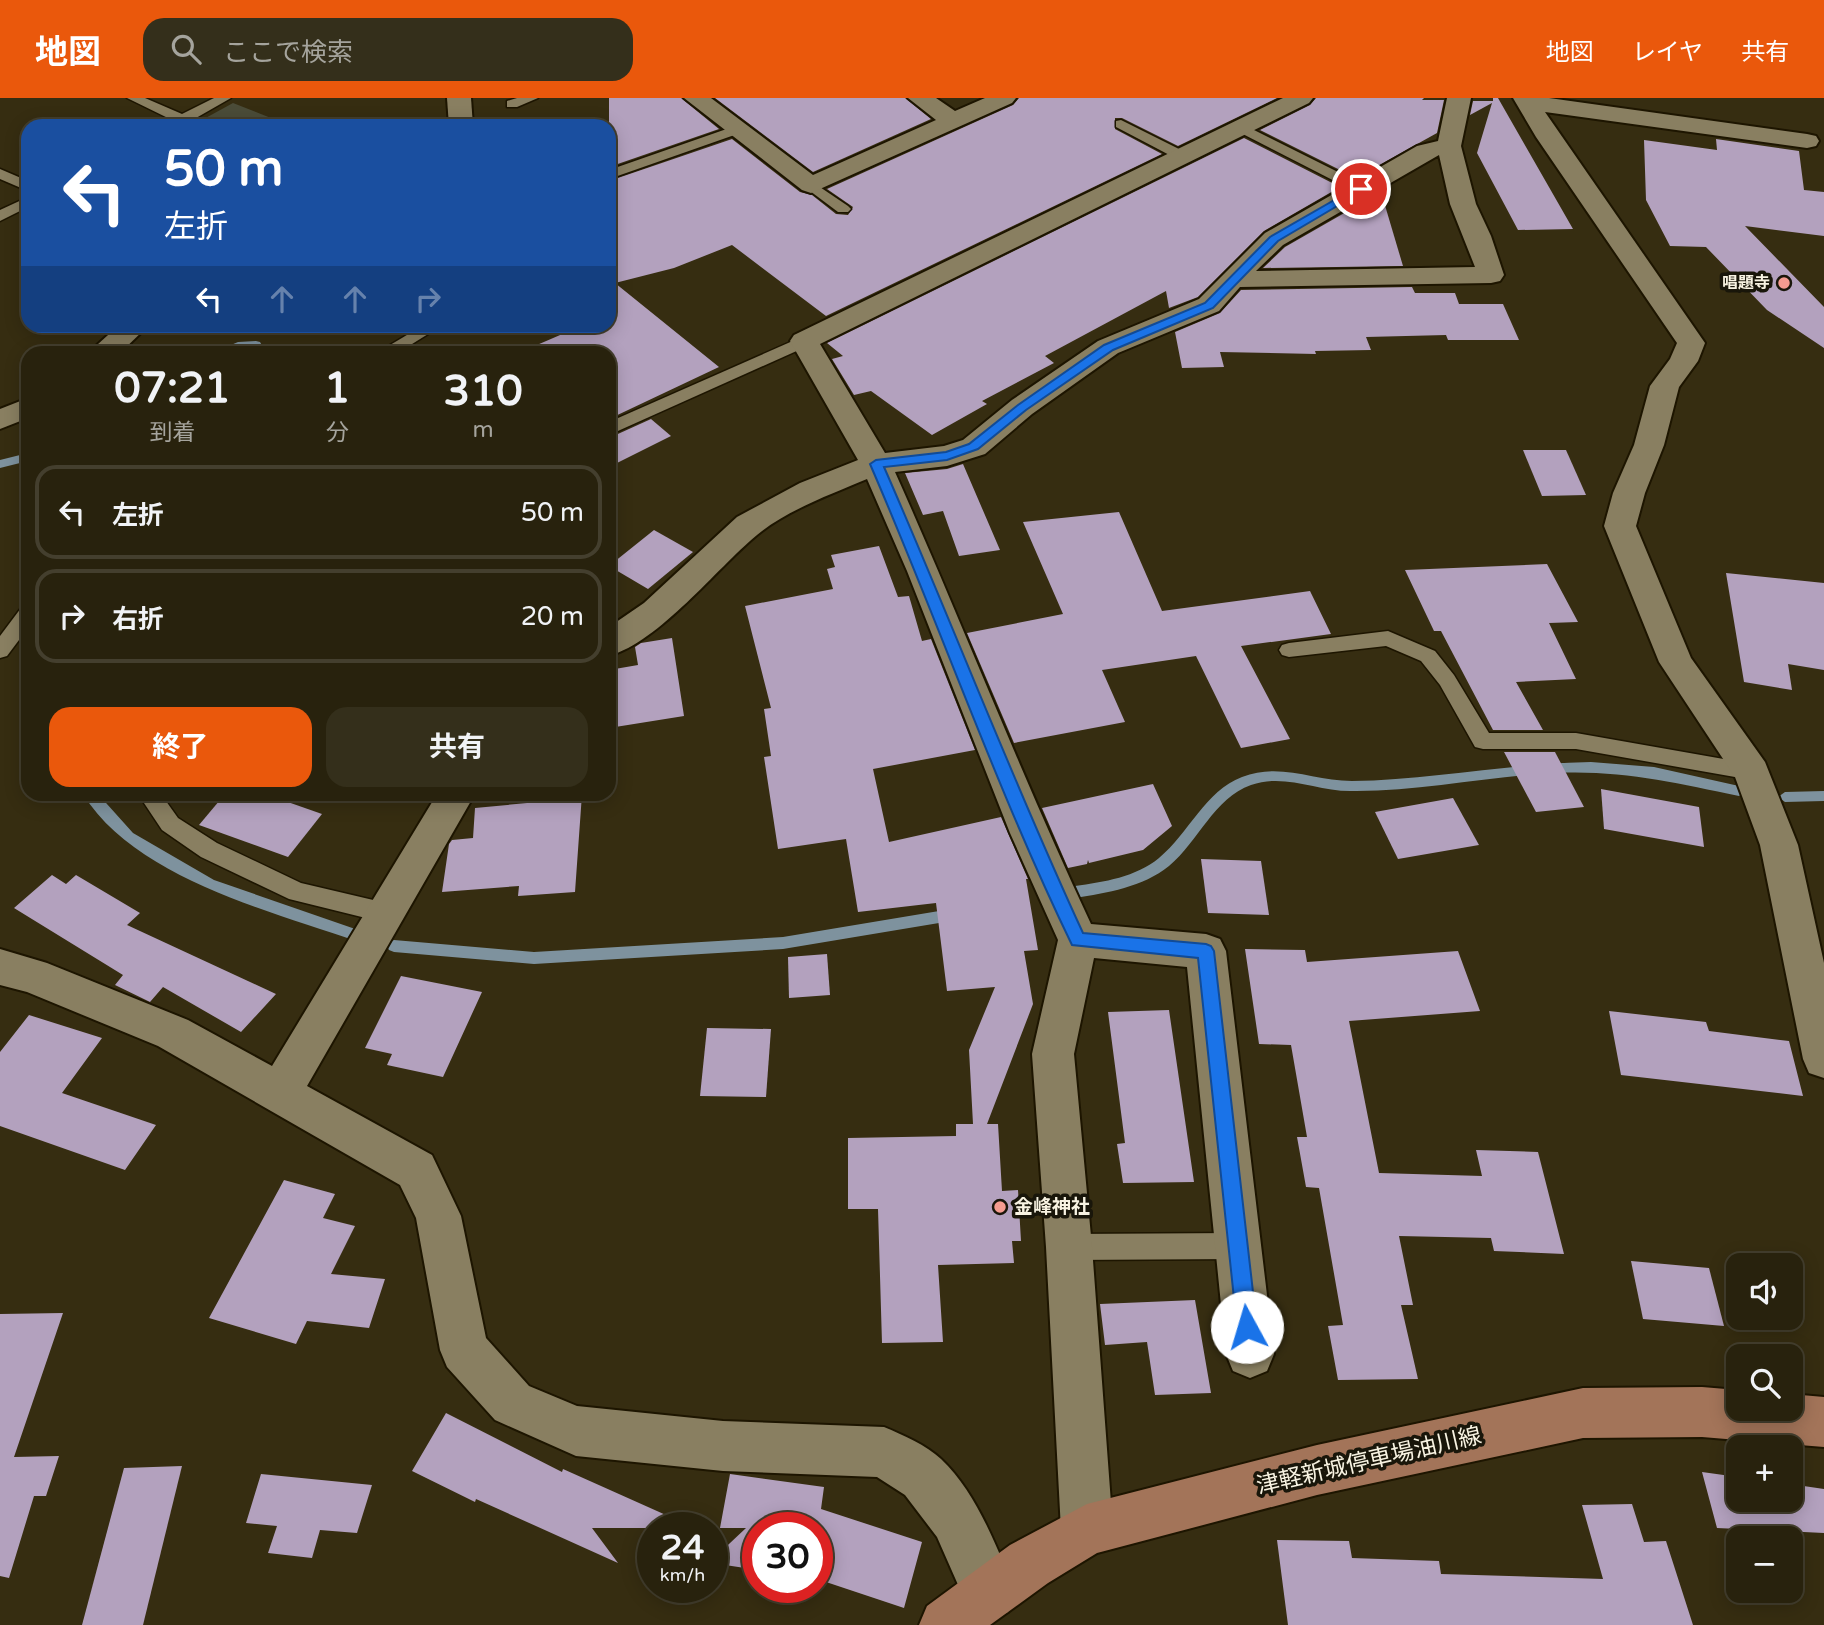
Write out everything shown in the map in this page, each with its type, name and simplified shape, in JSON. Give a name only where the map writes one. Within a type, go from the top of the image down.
[{"type":"main road","name":"津軽新城停車場油川線","points":[[946,1625],[1029,1564],[1087,1530],[1317,1470],[1583,1413],[1702,1412],[1824,1422]]},
{"type":"street","points":[[459,98],[460,119]]},
{"type":"street","points":[[696,98],[811,185],[1004,98]]},
{"type":"street","points":[[920,98],[954,121]]},
{"type":"street","points":[[1087,1530],[1069,1247],[1053,1054],[1077,940],[1029,833],[923,570],[876,464],[804,341],[1301,98]]},
{"type":"street","points":[[1232,279],[1491,275],[1478,236],[1463,204],[1449,146],[1459,98]]},
{"type":"street","points":[[1526,100],[1807,141]]},
{"type":"street","points":[[1526,100],[1548,137],[1691,343],[1684,361],[1665,386],[1649,445],[1629,493],[1620,526],[1676,662],[1752,772],[1779,845],[1824,1059]]},
{"type":"street","points":[[616,639],[656,611],[748,525],[811,490],[876,464],[947,456],[974,447],[1022,407],[1108,347],[1209,305],[1274,239],[1426,151],[1449,146]]},
{"type":"street","points":[[110,346],[126,333]]},
{"type":"street","points":[[0,420],[21,410]]},
{"type":"street","points":[[279,1094],[453,801]]},
{"type":"street","points":[[1077,940],[1206,951],[1250,1353]]},
{"type":"street","points":[[0,967],[33,976],[173,1033],[416,1170],[438,1216],[464,1350],[512,1403],[576,1431],[723,1446],[884,1452],[923,1477],[947,1508],[955,1519],[989,1593]]},
{"type":"lane","points":[[134,98],[170,119]]},
{"type":"lane","points":[[185,119],[224,98]]},
{"type":"lane","points":[[512,104],[531,98]]},
{"type":"lane","points":[[1121,124],[1182,156]]},
{"type":"lane","points":[[1240,127],[1361,189]]},
{"type":"lane","points":[[616,173],[738,130]]},
{"type":"lane","points":[[0,173],[21,184]]},
{"type":"lane","points":[[811,185],[844,209]]},
{"type":"lane","points":[[0,216],[21,205]]},
{"type":"lane","points":[[397,346],[420,333]]},
{"type":"lane","points":[[616,426],[804,341]]},
{"type":"lane","points":[[0,651],[21,622]]},
{"type":"lane","points":[[1289,650],[1388,638],[1428,656],[1447,680],[1483,741],[1576,741],[1752,772]]},
{"type":"lane","points":[[154,801],[170,824],[209,850],[297,892],[386,913]]},
{"type":"lane","points":[[1069,1247],[1238,1246]]},
{"type":"green space","points":[[233,103],[273,119],[204,119]]},
{"type":"building","points":[[609,98],[681,98],[719,129],[616,165],[616,119],[609,119]]},
{"type":"building","points":[[715,98],[905,98],[931,119],[813,172]]},
{"type":"building","points":[[1019,98],[1277,98],[1178,146],[1122,118],[1115,118],[1115,129],[1162,154],[826,316],[732,245],[674,268],[616,283],[616,179],[732,139],[800,192],[812,195],[836,214],[848,215],[853,207],[827,189],[1013,105]]},
{"type":"building","points":[[1316,98],[1444,100],[1437,133],[1356,178],[1260,130],[1310,105]]},
{"type":"building","points":[[1493,98],[1498,98],[1573,229],[1518,230],[1477,153],[1492,103],[1470,115],[1473,101],[1493,101]]},
{"type":"building","points":[[1244,138],[1340,187],[1264,231],[1198,297],[1169,308],[1166,291],[1045,356],[1054,363],[982,401],[987,404],[932,435],[871,391],[854,395],[832,359],[843,356],[827,343]]},
{"type":"building","points":[[1716,139],[1799,151],[1804,190],[1824,192],[1824,236],[1745,226],[1824,307],[1824,348],[1767,310],[1706,247],[1670,246],[1646,200],[1644,140],[1717,150]]},
{"type":"building","points":[[1381,192],[1403,266],[1263,268],[1285,247]]},
{"type":"building","points":[[616,284],[719,367],[616,416],[616,346],[535,346],[565,333],[616,333]]},
{"type":"building","points":[[1412,287],[1415,293],[1455,293],[1459,304],[1503,304],[1519,340],[1448,340],[1446,335],[1366,337],[1371,350],[1315,351],[1316,354],[1220,352],[1224,367],[1182,368],[1175,332],[1220,313],[1241,290]]},
{"type":"building","points":[[651,419],[671,436],[616,464],[616,435]]},
{"type":"building","points":[[1523,450],[1566,450],[1586,495],[1542,496]]},
{"type":"building","points":[[963,464],[1000,550],[959,556],[943,511],[923,515],[905,473],[947,469]]},
{"type":"building","points":[[1119,512],[1162,611],[1310,591],[1331,634],[1241,646],[1290,739],[1241,748],[1196,656],[1102,670],[1125,722],[1014,743],[967,633],[1063,614],[1023,522]]},
{"type":"building","points":[[654,530],[693,552],[648,589],[616,570],[616,560]]},
{"type":"building","points":[[879,546],[898,597],[909,596],[922,641],[931,639],[975,750],[873,769],[889,842],[1001,817],[1028,879],[1038,950],[1024,951],[1033,1004],[987,1124],[998,1124],[1002,1191],[1018,1190],[1021,1241],[1012,1241],[1014,1263],[938,1265],[943,1342],[882,1343],[878,1209],[848,1209],[848,1138],[956,1136],[956,1124],[973,1124],[969,1050],[995,987],[947,991],[936,903],[858,912],[846,839],[778,849],[764,757],[771,756],[764,709],[771,708],[745,606],[833,589],[827,569],[835,567],[831,555]]},
{"type":"building","points":[[1547,564],[1578,622],[1549,623],[1576,679],[1516,682],[1543,730],[1493,730],[1441,631],[1434,631],[1405,570]]},
{"type":"building","points":[[1726,573],[1824,583],[1824,670],[1788,664],[1792,690],[1744,682]]},
{"type":"building","points":[[672,638],[684,716],[616,727],[616,669],[638,665],[635,647],[641,643]]},
{"type":"building","points":[[1504,752],[1555,752],[1584,807],[1536,812]]},
{"type":"building","points":[[1153,784],[1172,826],[1143,850],[1089,863],[1088,860],[1087,864],[1068,868],[1042,808]]},
{"type":"building","points":[[1601,789],[1699,807],[1704,847],[1604,829]]},
{"type":"building","points":[[1453,798],[1479,845],[1398,859],[1375,812]]},
{"type":"building","points":[[219,801],[285,801],[322,814],[288,857],[199,825]]},
{"type":"building","points":[[582,801],[575,892],[518,896],[519,886],[442,892],[449,844],[452,840],[473,838],[475,808]]},
{"type":"building","points":[[1201,859],[1261,861],[1269,915],[1208,913]]},
{"type":"building","points":[[52,875],[66,884],[76,875],[140,913],[127,925],[276,994],[241,1032],[163,987],[150,1002],[115,985],[123,975],[14,908]]},
{"type":"building","points":[[1245,949],[1305,950],[1307,962],[1458,951],[1480,1011],[1349,1021],[1379,1173],[1482,1176],[1476,1150],[1538,1152],[1564,1254],[1494,1251],[1491,1238],[1399,1236],[1413,1305],[1401,1305],[1418,1379],[1338,1380],[1328,1326],[1343,1325],[1319,1188],[1306,1187],[1297,1137],[1307,1137],[1291,1045],[1259,1044]]},
{"type":"building","points":[[827,954],[830,995],[789,998],[788,957]]},
{"type":"building","points":[[401,976],[482,992],[443,1077],[387,1065],[392,1054],[365,1048]]},
{"type":"building","points":[[1169,1010],[1194,1182],[1123,1183],[1117,1144],[1125,1143],[1108,1012]]},
{"type":"building","points":[[1609,1011],[1706,1022],[1709,1031],[1789,1041],[1803,1096],[1621,1075]]},
{"type":"building","points":[[29,1015],[102,1038],[62,1093],[156,1125],[125,1170],[0,1126],[0,1052]]},
{"type":"building","points":[[707,1028],[771,1029],[766,1097],[700,1096]]},
{"type":"building","points":[[284,1180],[335,1194],[323,1218],[355,1226],[331,1274],[385,1279],[369,1328],[307,1321],[296,1344],[209,1318]]},
{"type":"building","points":[[1631,1261],[1709,1268],[1724,1326],[1643,1319]]},
{"type":"building","points":[[1195,1300],[1211,1393],[1155,1395],[1147,1342],[1105,1345],[1100,1304]]},
{"type":"building","points":[[63,1313],[14,1457],[59,1456],[46,1496],[34,1496],[9,1578],[0,1576],[0,1314]]},
{"type":"building","points":[[446,1413],[562,1472],[563,1469],[659,1512],[637,1512],[637,1528],[592,1528],[618,1563],[476,1499],[475,1502],[412,1471]]},
{"type":"building","points":[[182,1466],[143,1625],[82,1625],[124,1468]]},
{"type":"building","points":[[1702,1472],[1726,1475],[1726,1512],[1803,1512],[1803,1486],[1824,1489],[1824,1533],[1803,1532],[1803,1526],[1717,1528]]},
{"type":"building","points":[[261,1474],[372,1485],[357,1533],[320,1530],[312,1558],[268,1553],[277,1526],[246,1523]]},
{"type":"building","points":[[730,1474],[824,1487],[821,1509],[830,1512],[742,1512],[742,1528],[728,1528],[728,1512],[723,1512]]},
{"type":"building","points":[[1632,1504],[1644,1542],[1666,1541],[1693,1625],[1288,1625],[1277,1540],[1349,1541],[1352,1558],[1439,1561],[1441,1574],[1603,1579],[1582,1505]]},
{"type":"building","points":[[833,1513],[922,1542],[904,1608],[833,1584]]},
{"type":"building","points":[[742,1532],[742,1568],[728,1565],[728,1545]]},
{"type":"waterway","points":[[237,346],[257,346]]},
{"type":"waterway","points":[[0,464],[21,459]]},
{"type":"waterway","points":[[1075,892],[1121,883],[1144,875],[1174,852],[1222,796],[1246,781],[1274,775],[1351,786],[1522,770],[1591,767],[1654,773],[1739,791]]},
{"type":"waterway","points":[[1785,797],[1824,796]]},
{"type":"waterway","points":[[95,801],[128,837],[209,884],[356,935]]},
{"type":"waterway","points":[[394,946],[534,958],[783,943],[957,914]]},
{"type":"place","name":"唱題寺","points":[[1784,283]]},
{"type":"place","name":"金峰神社","points":[[1000,1207]]},
{"type":"route","points":[[1247,1327],[1206,951],[1077,940],[1029,833],[923,570],[876,464],[947,456],[974,447],[1022,407],[1108,347],[1209,305],[1274,239],[1361,189]]}]
